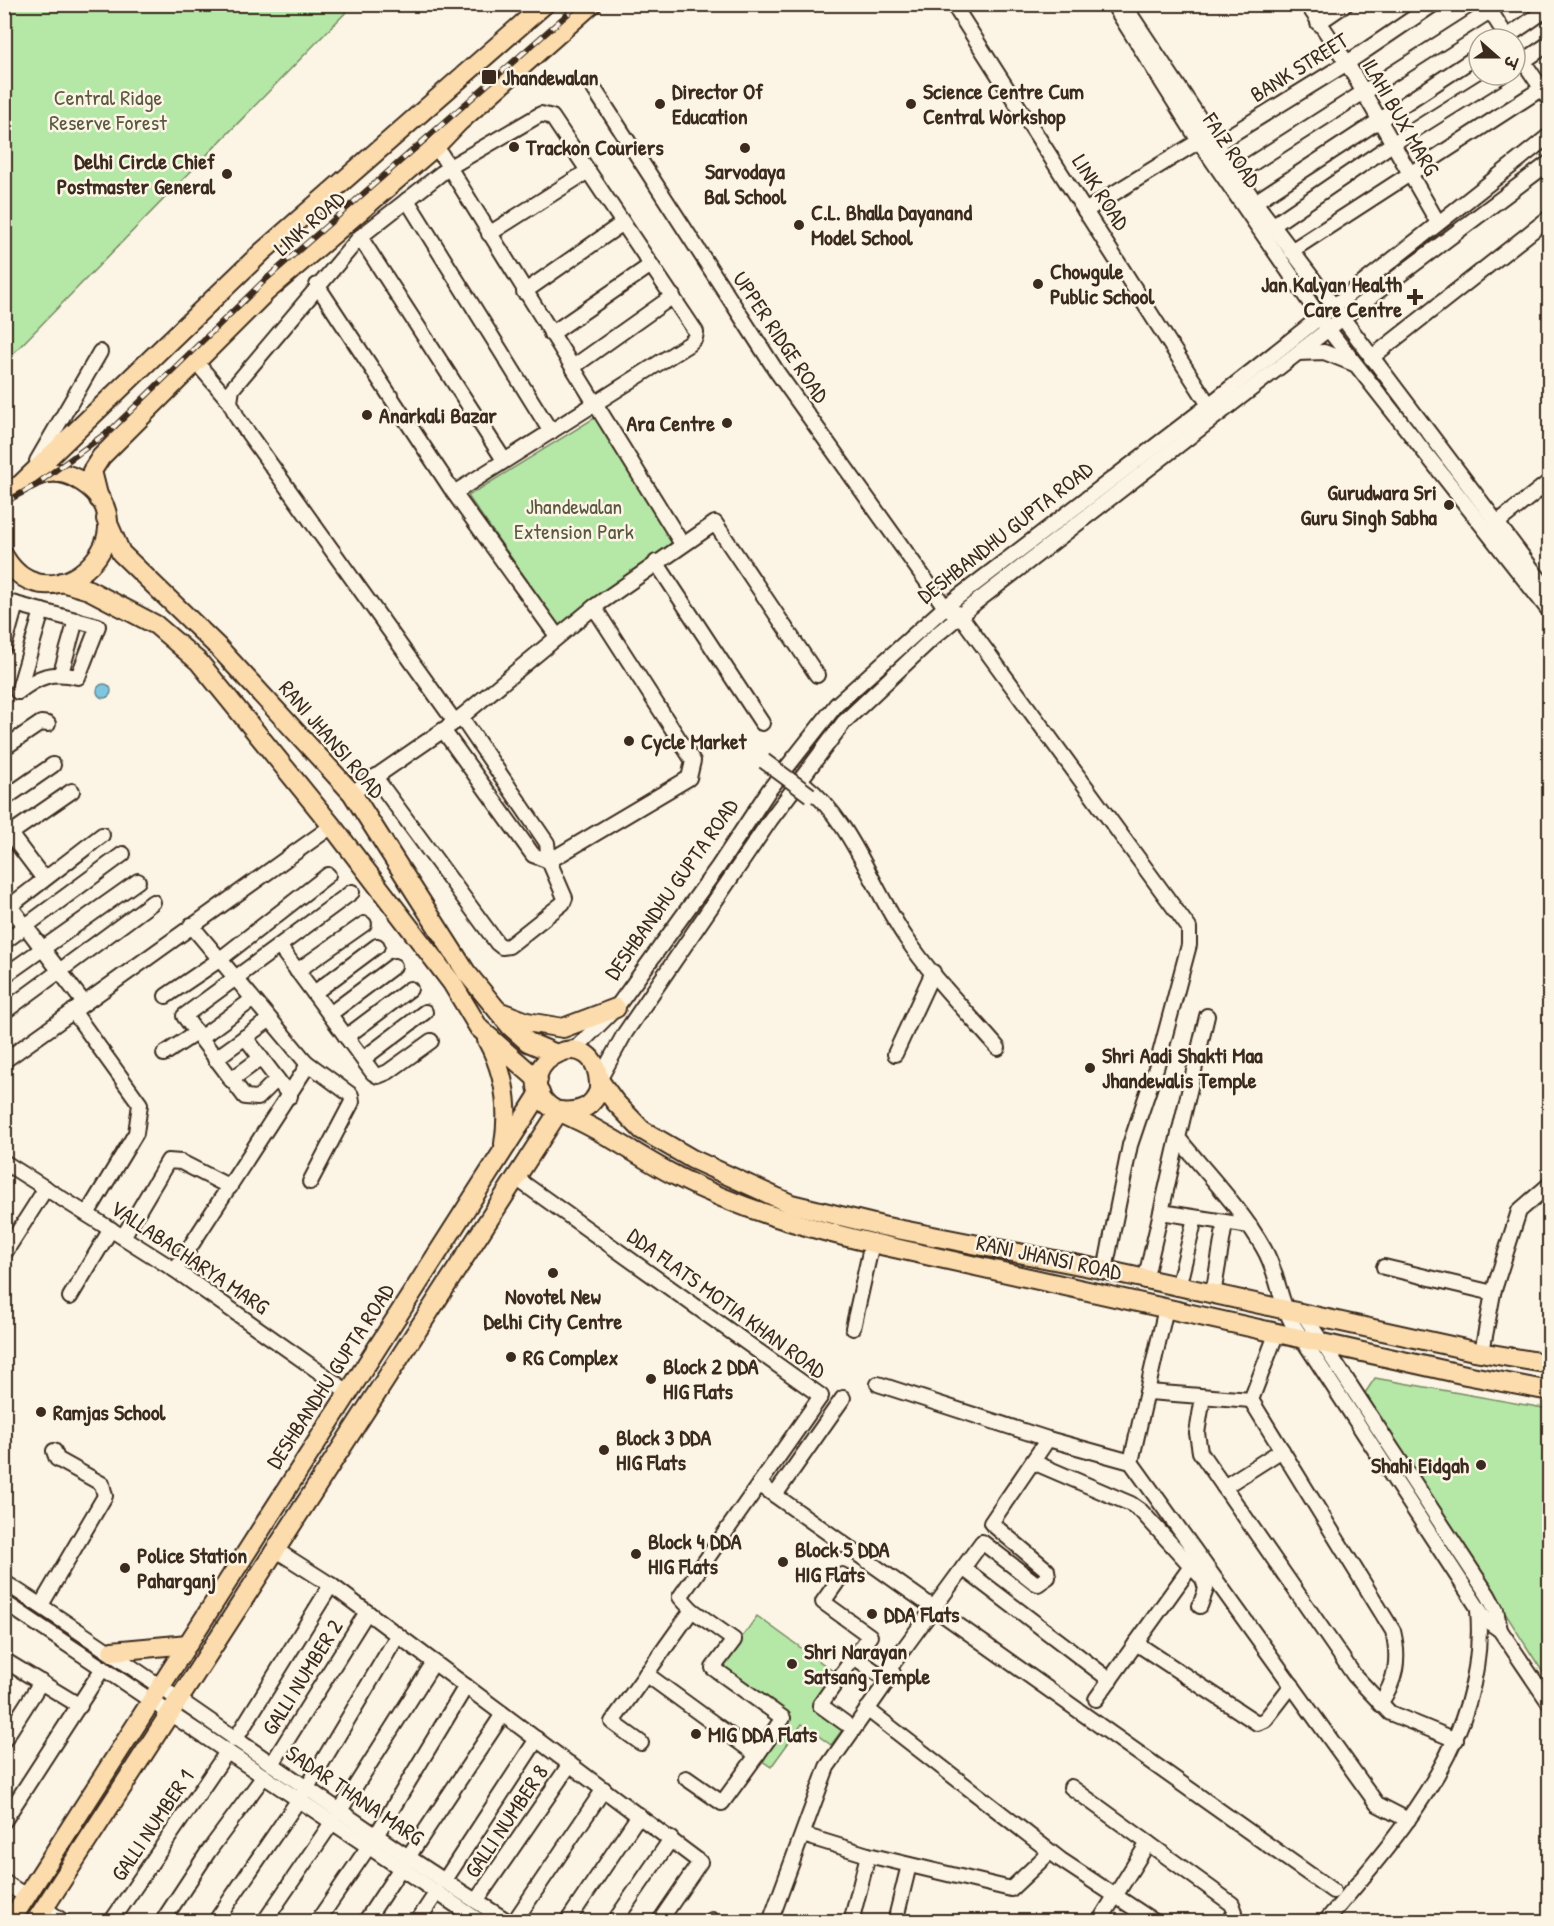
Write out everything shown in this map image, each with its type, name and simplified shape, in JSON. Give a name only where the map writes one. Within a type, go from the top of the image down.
[{"type":"main road","name":"LINK ROAD","points":[[4,500],[12,488],[262,252],[544,4]]},
{"type":"main road","name":"LINK ROAD","points":[[99,499],[93,465],[266,292],[436,146],[459,122],[592,4]]},
{"type":"main road","points":[[12,488],[39,474],[62,473],[84,482],[99,499]]},
{"type":"main road","name":"RANI JHANSI ROAD","points":[[99,499],[121,553],[218,647],[352,793],[466,972],[497,1010],[528,1042],[554,1053]]},
{"type":"main road","points":[[4,572],[44,583],[62,582],[85,573],[97,559],[105,543],[106,519]]},
{"type":"main road","points":[[4,556],[15,570],[27,577]]},
{"type":"main road","points":[[62,582],[89,590],[156,625],[199,662],[332,826],[452,983],[497,1058],[504,1085],[508,1121],[502,1154]]},
{"type":"main road","points":[[497,1010],[527,1022],[563,1028],[616,1008]]},
{"type":"main road","points":[[479,1028],[539,1087],[547,1104],[559,1111],[574,1112],[589,1105],[597,1096],[598,1070],[593,1061],[574,1050],[554,1053],[539,1070],[539,1087]]},
{"type":"main road","name":"RANI JHANSI ROAD","points":[[599,1080],[615,1102],[642,1130],[692,1159],[791,1204],[882,1226],[1105,1270],[1145,1281],[1304,1315],[1550,1364]]},
{"type":"main road","name":"DESHBANDHU GUPTA ROAD","points":[[151,1702],[502,1154],[539,1087]]},
{"type":"main road","name":"RANI JHANSI ROAD","points":[[559,1111],[678,1177],[741,1207],[789,1223],[1166,1308],[1550,1390]]},
{"type":"main road","name":"DESHBANDHU GUPTA ROAD","points":[[40,1915],[559,1111]]},
{"type":"main road","points":[[112,1651],[188,1644]]},
{"type":"main road","points":[[10,1922],[151,1702]]},
{"type":"street","name":"LINK ROAD","points":[[953,4],[1209,405]]},
{"type":"street","name":"FAIZ ROAD","points":[[1113,4],[1200,141],[1328,329],[1550,612]]},
{"type":"street","points":[[1123,4],[1272,226],[1549,592]]},
{"type":"street","name":"ILAHI BUX MARG","points":[[1307,4],[1347,63],[1437,221]]},
{"type":"street","points":[[1318,23],[1346,4]]},
{"type":"street","name":"BANK STREET","points":[[1216,144],[1347,63],[1434,4]]},
{"type":"street","points":[[1526,27],[1550,7]]},
{"type":"street","points":[[1236,174],[1364,93],[1488,8],[1500,27]]},
{"type":"street","points":[[1527,59],[1550,43]]},
{"type":"street","points":[[1255,202],[1467,63]]},
{"type":"street","points":[[1527,71],[1545,86],[1550,101]]},
{"type":"street","name":"UPPER RIDGE ROAD","points":[[591,84],[777,372],[945,607]]},
{"type":"street","points":[[1292,251],[1545,86]]},
{"type":"street","points":[[1272,226],[1392,144],[1483,87]]},
{"type":"street","points":[[230,402],[232,389],[238,380],[360,237],[448,168],[545,113],[552,117],[673,296],[696,332],[695,338],[597,404],[454,493]]},
{"type":"street","name":"DESHBANDHU GUPTA ROAD","points":[[599,1080],[625,1033],[784,800],[844,722],[960,615],[1328,329],[1339,312],[1437,221],[1550,135]]},
{"type":"street","points":[[1085,211],[1200,141]]},
{"type":"street","points":[[436,146],[682,544]]},
{"type":"street","name":"DESHBANDHU GUPTA ROAD","points":[[574,1050],[616,1008],[769,790],[836,705],[945,607],[1320,317],[1339,312],[1550,162]]},
{"type":"street","points":[[489,234],[588,171]]},
{"type":"street","points":[[407,200],[551,432]]},
{"type":"street","points":[[1371,358],[1550,217]]},
{"type":"street","points":[[524,291],[623,223]]},
{"type":"street","points":[[360,237],[504,460]]},
{"type":"street","points":[[551,334],[651,265]]},
{"type":"street","points":[[317,285],[454,493],[557,636]]},
{"type":"street","points":[[573,367],[673,296]]},
{"type":"street","points":[[12,488],[44,453],[100,352]]},
{"type":"street","points":[[1298,353],[1324,352],[1357,366]]},
{"type":"street","points":[[196,362],[230,402],[238,419],[547,843],[549,861],[565,896],[563,903],[509,946],[502,947],[375,777]]},
{"type":"street","points":[[1497,524],[1550,481]]},
{"type":"street","points":[[352,793],[458,719],[594,607],[715,523],[817,675]]},
{"type":"street","points":[[656,562],[762,723]]},
{"type":"street","points":[[4,647],[10,603],[98,626],[78,677],[61,673],[36,678],[11,690]]},
{"type":"street","points":[[549,861],[689,778],[693,769],[693,761],[594,607]]},
{"type":"street","points":[[945,607],[960,615],[1189,928],[1190,945],[1156,1065],[1130,1145],[1105,1270]]},
{"type":"street","points":[[11,690],[42,611]]},
{"type":"street","points":[[61,673],[76,620]]},
{"type":"street","points":[[4,748],[41,723],[48,724]]},
{"type":"street","points":[[443,730],[533,855],[549,861]]},
{"type":"street","points":[[764,761],[810,795]]},
{"type":"street","points":[[4,799],[53,765]]},
{"type":"street","points":[[799,780],[823,799],[843,827],[906,938],[998,1048]]},
{"type":"street","points":[[769,790],[784,800]]},
{"type":"street","points":[[44,879],[7,836],[72,791]]},
{"type":"street","points":[[4,1061],[332,826]]},
{"type":"street","points":[[87,1214],[136,1133],[140,1104],[78,1007],[59,971],[26,927],[7,908],[102,835]]},
{"type":"street","points":[[4,942],[123,854]]},
{"type":"street","points":[[166,996],[219,960],[328,875]]},
{"type":"street","points":[[4,976],[138,881]]},
{"type":"street","points":[[277,1079],[258,1098],[245,1097],[184,1016],[352,892]]},
{"type":"street","points":[[4,1012],[153,902]]},
{"type":"street","points":[[297,971],[364,924]]},
{"type":"street","points":[[191,925],[234,980],[306,1062],[351,1095],[352,1102],[310,1182]]},
{"type":"street","points":[[279,946],[373,1073],[383,1075],[430,1041]]},
{"type":"street","points":[[314,993],[377,946]]},
{"type":"street","points":[[330,1014],[394,966]]},
{"type":"street","points":[[895,1054],[933,972]]},
{"type":"street","points":[[346,1037],[410,989]]},
{"type":"street","points":[[164,1054],[252,1000]]},
{"type":"street","points":[[363,1059],[425,1012]]},
{"type":"street","points":[[1145,1281],[1207,1016]]},
{"type":"street","points":[[215,1059],[269,1020]]},
{"type":"street","points":[[245,1037],[290,1096]]},
{"type":"street","points":[[231,1080],[261,1058]]},
{"type":"street","points":[[175,1270],[304,1075],[306,1062]]},
{"type":"street","points":[[1178,1138],[1250,1226],[1264,1248],[1278,1279],[1286,1311],[1313,1340],[1488,1595],[1496,1610],[1500,1630]]},
{"type":"street","points":[[69,1297],[168,1161],[181,1162],[230,1187]]},
{"type":"street","name":"VALLABACHARYA MARG","points":[[4,1162],[175,1270],[348,1392]]},
{"type":"street","name":"DDA FLATS MOTIA KHAN ROAD","points":[[516,1178],[821,1396],[680,1597],[693,1610]]},
{"type":"street","points":[[1482,1352],[1493,1293],[1519,1211],[1550,1184]]},
{"type":"street","points":[[4,1254],[46,1188]]},
{"type":"street","points":[[1161,1212],[1250,1226]]},
{"type":"street","points":[[1178,1288],[1195,1218]]},
{"type":"street","points":[[1213,1294],[1225,1223]]},
{"type":"street","points":[[853,1328],[872,1243]]},
{"type":"street","points":[[1384,1267],[1493,1293]]},
{"type":"street","points":[[1131,1462],[1149,1392],[1166,1308]]},
{"type":"street","points":[[1304,1315],[1313,1340],[1478,1608],[1486,1620],[1500,1630],[1550,1704]]},
{"type":"street","points":[[1251,1400],[1277,1332]]},
{"type":"street","points":[[878,1384],[1048,1439],[1131,1462],[1377,1804],[1408,1820]]},
{"type":"street","points":[[1149,1392],[1251,1400]]},
{"type":"street","points":[[1203,1397],[1197,1433],[1200,1452],[1354,1675],[1380,1704],[1399,1718],[1456,1740]]},
{"type":"street","points":[[775,1495],[843,1398]]},
{"type":"street","points":[[1251,1400],[1393,1631],[1396,1644],[1395,1678],[1380,1704]]},
{"type":"street","points":[[855,1657],[883,1677],[982,1542],[1034,1582],[1038,1584],[1048,1577],[1047,1570],[991,1523],[1048,1439]]},
{"type":"street","points":[[1224,1487],[1282,1450]]},
{"type":"street","points":[[41,1605],[105,1496],[102,1484],[57,1459],[54,1451]]},
{"type":"street","points":[[1033,1462],[1131,1504],[1203,1579],[1206,1589],[1200,1606]]},
{"type":"street","points":[[759,1484],[1333,1891]]},
{"type":"street","points":[[276,1550],[331,1585],[700,1862],[659,1922]]},
{"type":"street","points":[[1096,1699],[1192,1565]]},
{"type":"street","points":[[963,1568],[1110,1680]]},
{"type":"street","points":[[842,1575],[823,1602],[870,1636],[820,1705],[845,1723]]},
{"type":"street","points":[[4,1582],[162,1685],[176,1707]]},
{"type":"street","points":[[236,1740],[331,1585]]},
{"type":"street","points":[[4,1602],[151,1702],[176,1707]]},
{"type":"street","points":[[1325,1922],[1408,1820],[1443,1766],[1456,1740],[1476,1677],[1481,1636],[1478,1608]]},
{"type":"street","points":[[641,1743],[612,1722],[693,1610],[736,1642],[713,1668],[783,1718],[722,1803],[686,1778]]},
{"type":"street","name":"GALLI NUMBER 2","points":[[272,1764],[367,1612]]},
{"type":"street","points":[[215,1922],[308,1786],[398,1635]]},
{"type":"street","points":[[1136,1642],[1257,1723],[1264,1720],[1292,1685]]},
{"type":"street","points":[[770,1922],[827,1767],[913,1648]]},
{"type":"street","points":[[5,1662],[80,1706]]},
{"type":"street","points":[[341,1809],[434,1662]]},
{"type":"street","points":[[4,1821],[103,1668]]},
{"type":"street","points":[[646,1674],[757,1755]]},
{"type":"street","points":[[4,1740],[41,1682]]},
{"type":"street","points":[[377,1834],[466,1686]]},
{"type":"street","name":"SADAR THANA MARG","points":[[176,1707],[236,1740],[308,1786],[509,1922]]},
{"type":"street","name":"SADAR THANA MARG","points":[[176,1707],[227,1752],[300,1798],[437,1892],[466,1918],[481,1922]]},
{"type":"street","points":[[867,1709],[1050,1852],[1155,1922]]},
{"type":"street","points":[[365,1922],[503,1714]]},
{"type":"street","points":[[445,1880],[537,1739]]},
{"type":"street","name":"GALLI NUMBER 1","points":[[111,1922],[227,1752]]},
{"type":"street","name":"GALLI NUMBER 8","points":[[476,1901],[570,1764]]},
{"type":"street","points":[[162,1922],[208,1852],[264,1776]]},
{"type":"street","points":[[1071,1787],[1232,1904],[1235,1912],[1229,1922]]},
{"type":"street","points":[[514,1922],[604,1789]]},
{"type":"street","points":[[567,1922],[639,1815]]},
{"type":"street","points":[[264,1922],[333,1821]]},
{"type":"street","points":[[803,1835],[868,1855],[1011,1889],[1050,1852]]},
{"type":"street","points":[[614,1922],[671,1839]]},
{"type":"street","points":[[1099,1922],[1148,1843]]},
{"type":"street","points":[[317,1922],[369,1846]]},
{"type":"street","points":[[851,1922],[868,1855]]},
{"type":"street","points":[[895,1922],[909,1865]]},
{"type":"street","points":[[4,1882],[26,1896]]},
{"type":"street","points":[[417,1922],[437,1892]]},
{"type":"street","points":[[40,1915],[64,1922]]},
{"type":"green space","name":"Central Ridge Reserve Forest","points":[[4,5],[353,5],[5,362]]},
{"type":"green space","name":"Jhandewalan Extension Park","points":[[596,417],[674,541],[559,626],[468,496]]},
{"type":"green space","name":"Shahi Eidgah","points":[[1375,1378],[1549,1409],[1549,1682],[1365,1393]]},
{"type":"green space","points":[[757,1616],[837,1674],[813,1708],[843,1729],[831,1745],[802,1724],[771,1767],[758,1758],[788,1716],[720,1668]]},
{"type":"water","points":[[101,684],[107,684],[111,691],[107,698],[101,698],[97,694],[97,688]]},
{"type":"railway","points":[[4,503],[34,486],[113,428],[265,280],[579,4]]},
{"type":"place","name":"Jhandewalan","points":[[489,77]]},
{"type":"place","name":"Director Of Education","points":[[660,104]]},
{"type":"place","name":"Science Centre Cum Central Workshop","points":[[911,104]]},
{"type":"place","name":"Trackon Couriers","points":[[514,147]]},
{"type":"place","name":"Sarvodaya Bal School","points":[[745,148]]},
{"type":"place","name":"Delhi Circle Chief Postmaster General","points":[[227,174]]},
{"type":"place","name":"C.L. Bhalla Dayanand Model School","points":[[799,225]]},
{"type":"place","name":"Chowgule Public School","points":[[1038,284]]},
{"type":"place","name":"Jan Kalyan Health Care Centre","points":[[1415,297]]},
{"type":"place","name":"Anarkali Bazar","points":[[367,415]]},
{"type":"place","name":"Ara Centre","points":[[727,423]]},
{"type":"place","name":"Gurudwara Sri Guru Singh Sabha","points":[[1449,505]]},
{"type":"place","name":"Cycle Market","points":[[629,741]]},
{"type":"place","name":"Shri Aadi Shakti Maa Jhandewalis Temple","points":[[1090,1068]]},
{"type":"place","name":"Novotel New Delhi City Centre","points":[[553,1273]]},
{"type":"place","name":"RG Complex","points":[[511,1357]]},
{"type":"place","name":"Block 2 DDA HIG Flats","points":[[651,1379]]},
{"type":"place","name":"Ramjas School","points":[[41,1412]]},
{"type":"place","name":"Block 3 DDA HIG Flats","points":[[604,1450]]},
{"type":"place","name":"Shahi Eidgah","points":[[1481,1465]]},
{"type":"place","name":"Block 4 DDA HIG Flats","points":[[636,1554]]},
{"type":"place","name":"Block 5 DDA HIG Flats","points":[[783,1562]]},
{"type":"place","name":"Police Station Paharganj","points":[[125,1568]]},
{"type":"place","name":"DDA Flats","points":[[872,1614]]},
{"type":"place","name":"Shri Narayan Satsang Temple","points":[[792,1664]]},
{"type":"place","name":"MIG DDA Flats","points":[[696,1734]]}]
